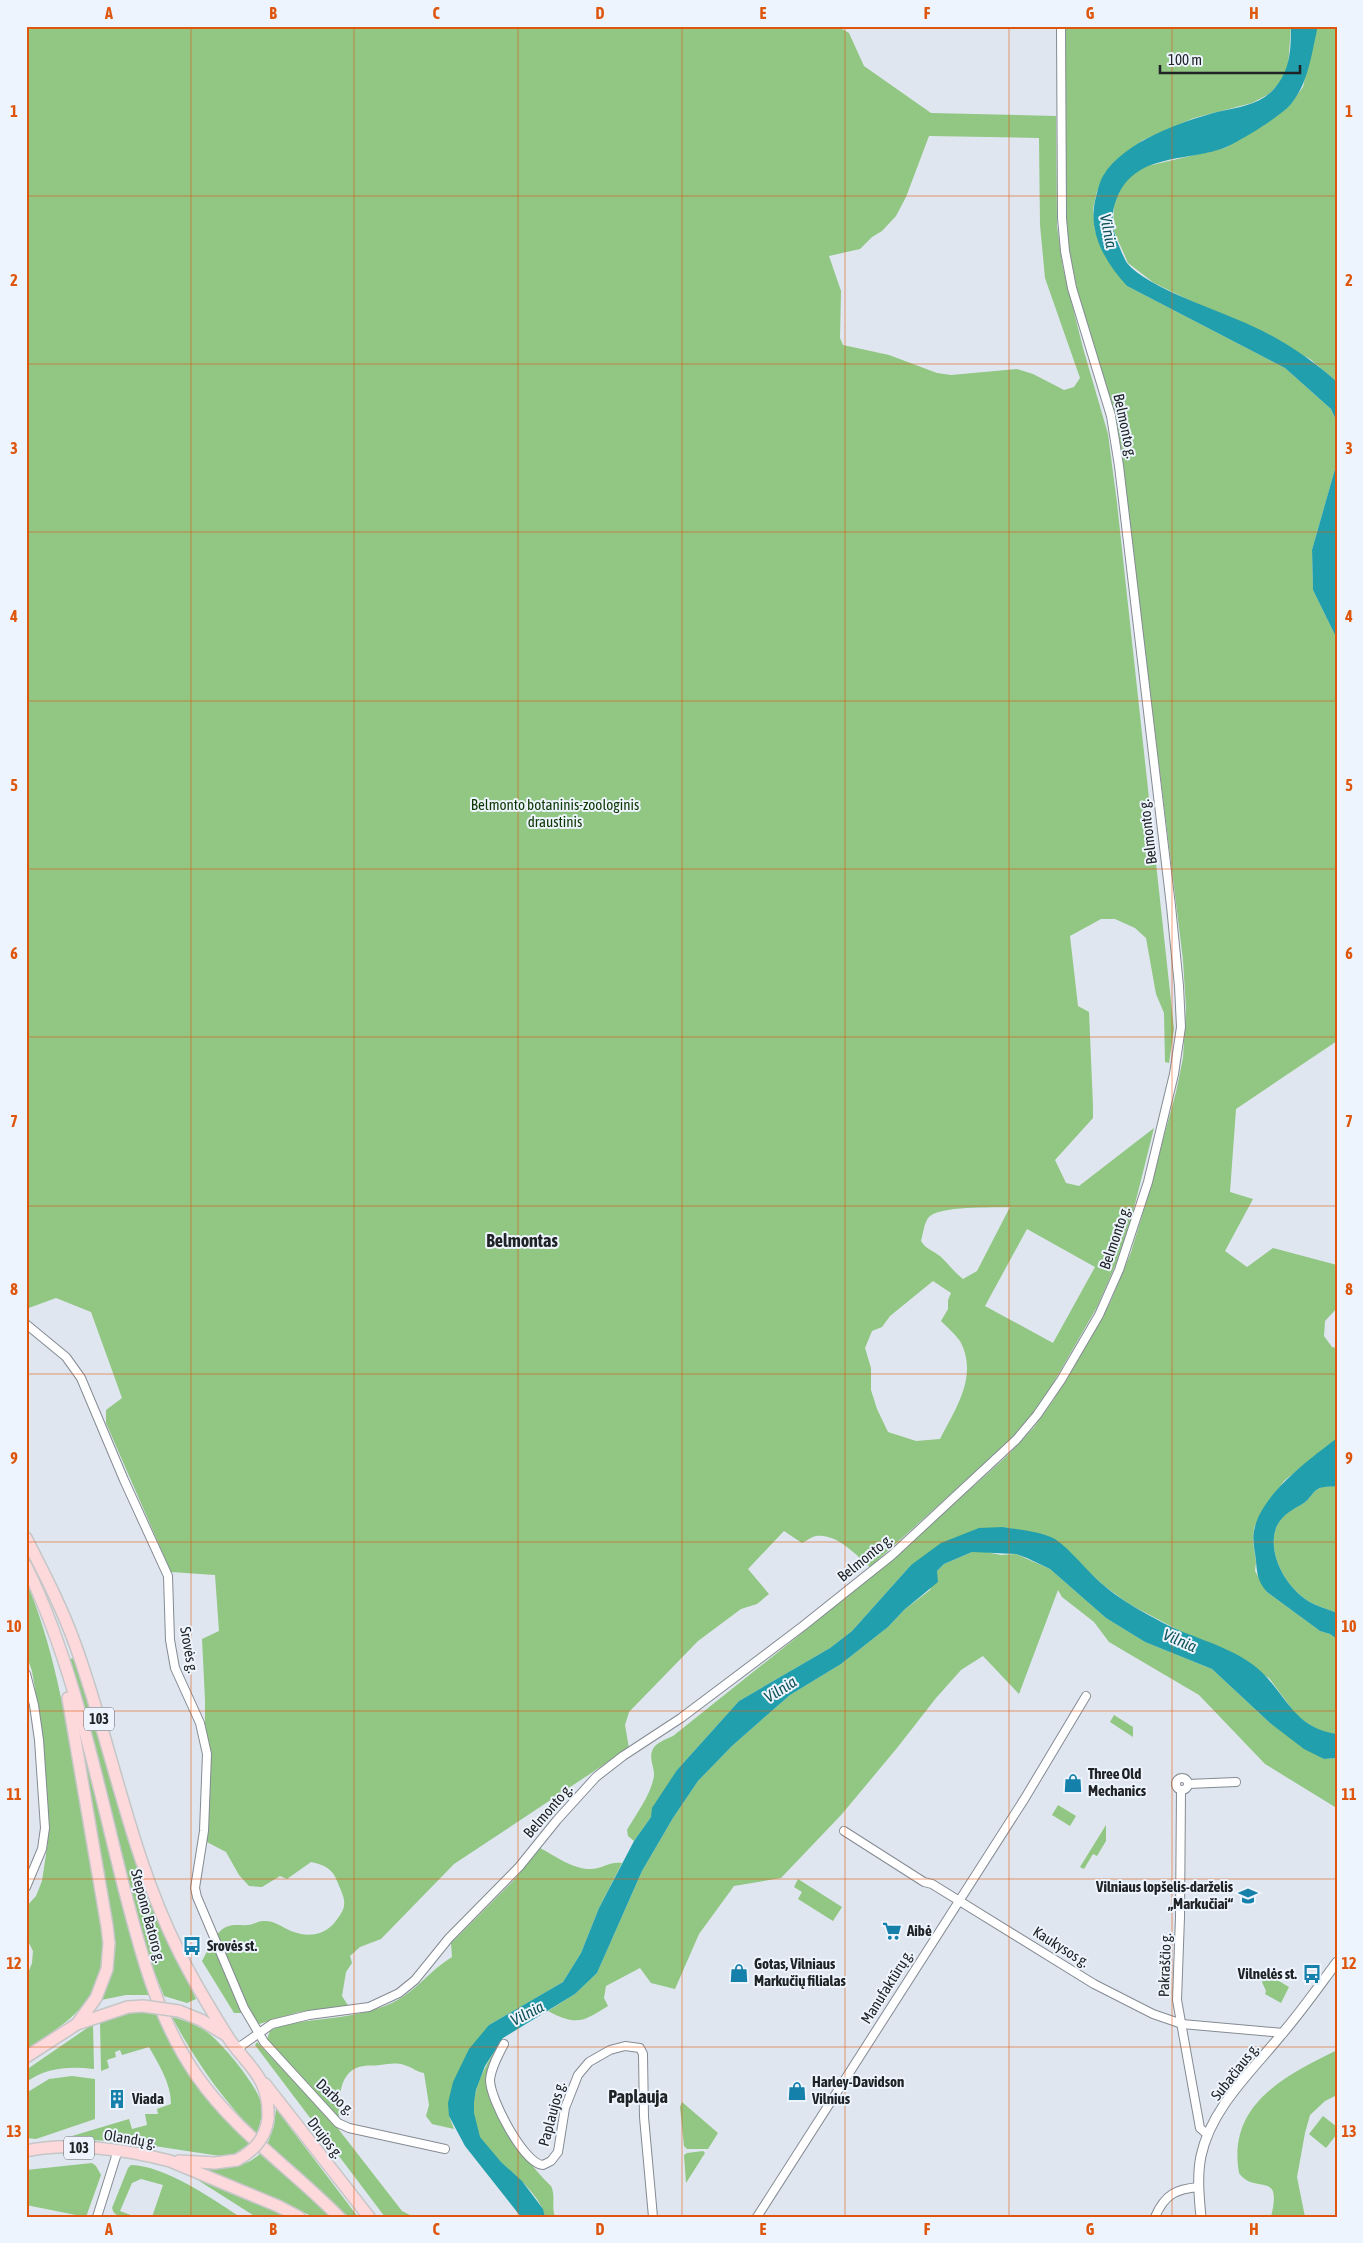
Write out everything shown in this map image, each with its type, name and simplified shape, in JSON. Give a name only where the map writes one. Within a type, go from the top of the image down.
[{"type":"main road","name":"Stepono Batoro g.","points":[[26,1538],[50,1584],[75,1642],[160,1913],[179,1952],[227,2036]]},
{"type":"main road","name":"Stepono Batoro g.","points":[[26,1566],[60,1654],[73,1694],[134,1928],[146,1970],[164,2016],[184,2055],[214,2099],[248,2136],[339,2217]]},
{"type":"main road","name":"103","points":[[26,2057],[77,2024],[88,2011],[103,1984],[107,1969],[109,1943],[60,1654]]},
{"type":"main road","points":[[77,2024],[128,2007],[150,2006],[179,2011],[201,2020],[227,2036]]},
{"type":"main road","name":"103","points":[[170,2161],[215,2163],[237,2160],[249,2153],[260,2143],[268,2119],[266,2093],[260,2076],[227,2036]]},
{"type":"main road","name":"Drujos g.","points":[[260,2076],[369,2217]]},
{"type":"main road","name":"103","points":[[26,2146],[40,2148]]},
{"type":"main road","name":"Olandų g.","points":[[26,2152],[40,2148],[118,2150],[170,2161]]},
{"type":"main road","points":[[170,2161],[278,2206],[299,2217]]},
{"type":"street","name":"Belmonto g.","points":[[238,2048],[272,2024],[285,2020],[368,2007],[399,1993],[415,1980],[449,1938],[519,1867],[557,1820],[596,1777],[623,1756],[681,1718],[803,1626],[892,1555],[1016,1440],[1037,1415],[1061,1380],[1099,1315],[1119,1270],[1148,1182],[1174,1074],[1180,1042],[1180,1008],[1171,906],[1119,466],[1111,416],[1075,298],[1065,251],[1062,218],[1061,26]]},
{"type":"street","name":"Srovės g.","points":[[26,1324],[66,1357],[81,1378],[124,1480],[168,1576],[170,1640],[174,1668],[200,1723],[207,1754],[204,1831],[195,1888],[197,1897],[244,2008],[259,2034]]},
{"type":"street","points":[[26,1674],[40,1740],[45,1828],[42,1849],[26,1887]]},
{"type":"street","name":"Manufaktūrų g.","points":[[757,2217],[1056,1748],[1086,1696]]},
{"type":"street","points":[[1185,1778],[1188,1784],[1187,1789],[1181,1791],[1176,1786],[1178,1779],[1185,1778]]},
{"type":"street","points":[[1188,1784],[1236,1782]]},
{"type":"street","name":"Pakraščio g.","points":[[1181,1791],[1177,2000],[1200,2128],[1208,2135]]},
{"type":"street","name":"Kaukysos g.","points":[[844,1832],[1094,1984],[1153,2014],[1182,2024],[1283,2033]]},
{"type":"street","name":"Subačiaus g.","points":[[1201,2217],[1199,2187],[1201,2156],[1208,2135],[1222,2109],[1337,1962]]},
{"type":"street","name":"Darbo g.","points":[[259,2034],[264,2042],[338,2123],[349,2128],[445,2149]]},
{"type":"street","name":"Paplaujos g.","points":[[504,2044],[491,2075],[491,2087],[495,2100],[516,2139],[534,2162],[543,2165],[551,2161],[558,2152],[565,2108],[578,2075],[589,2062],[610,2050],[625,2046],[640,2048],[643,2054],[644,2117],[653,2217]]},
{"type":"street","points":[[97,2217],[118,2150]]},
{"type":"street","points":[[1155,2217],[1168,2196],[1183,2188],[1199,2187]]},
{"type":"green space","name":"Belmonto botaninis-zoologinis draustinis","points":[[26,26],[837,26],[849,33],[864,66],[931,113],[1056,116],[1057,226],[1063,268],[1083,348],[1108,434],[1174,1029],[1169,1063],[1165,1062],[1164,1013],[1156,994],[1146,938],[1135,928],[1115,919],[1101,919],[1070,936],[1078,1006],[1089,1012],[1093,1118],[1055,1160],[1066,1183],[1079,1186],[1154,1128],[1131,1220],[1116,1264],[1097,1307],[1051,1387],[1030,1417],[1004,1446],[870,1567],[839,1541],[824,1536],[816,1536],[802,1543],[784,1531],[748,1569],[769,1594],[757,1604],[741,1609],[698,1641],[629,1712],[625,1725],[629,1748],[454,1864],[381,1939],[360,1947],[350,1956],[352,1963],[346,1972],[342,1996],[349,2007],[299,2012],[259,2024],[251,2013],[234,2013],[202,1961],[213,1940],[220,1931],[229,1926],[250,1925],[263,1921],[274,1923],[297,1933],[316,1934],[326,1930],[339,1916],[344,1907],[342,1893],[330,1870],[320,1864],[311,1862],[287,1879],[280,1876],[262,1887],[249,1886],[239,1875],[226,1852],[205,1841],[205,1700],[202,1639],[219,1631],[215,1575],[171,1572],[106,1423],[106,1410],[122,1398],[91,1312],[56,1298],[26,1309]],"holes":[[[929,136],[1039,138],[1040,225],[1045,278],[1080,378],[1074,387],[1064,390],[1033,374],[1017,369],[951,375],[937,373],[889,355],[843,345],[840,338],[841,291],[829,256],[860,249],[872,237],[882,231],[896,216],[906,197]],[[1010,1207],[977,1271],[963,1279],[941,1257],[926,1247],[921,1241],[927,1220],[934,1214],[954,1209]],[[1027,1229],[1095,1267],[1053,1343],[985,1306]],[[933,1281],[951,1293],[948,1300],[948,1309],[941,1321],[960,1341],[967,1367],[963,1392],[940,1439],[916,1441],[888,1432],[877,1409],[871,1390],[871,1368],[865,1348],[872,1331],[882,1327],[890,1316]]]},
{"type":"green space","points":[[1066,26],[1291,26],[1288,67],[1282,80],[1269,94],[1252,103],[1194,118],[1143,140],[1119,158],[1097,191],[1093,209],[1095,231],[1127,286],[1285,368],[1331,409],[1337,422],[1335,469],[1312,550],[1313,590],[1337,639],[1337,1041],[1236,1109],[1230,1192],[1253,1199],[1225,1251],[1247,1267],[1273,1248],[1337,1265],[1337,1308],[1325,1321],[1324,1336],[1332,1347],[1337,1348],[1337,1438],[1284,1481],[1261,1513],[1254,1528],[1253,1542],[1256,1562],[1255,1571],[1267,1592],[1320,1631],[1330,1634],[1337,1639],[1337,1734],[1321,1732],[1297,1716],[1269,1678],[1129,1604],[1103,1585],[1055,1540],[1043,1535],[1003,1527],[911,1565],[852,1631],[830,1648],[739,1701],[677,1770],[651,1817],[634,1841],[628,1836],[627,1830],[647,1797],[652,1783],[654,1773],[651,1756],[654,1747],[661,1741],[673,1736],[797,1637],[927,1528],[1008,1455],[1034,1427],[1054,1399],[1110,1303],[1131,1252],[1176,1092],[1183,1058],[1186,1008],[1183,960],[1117,423],[1084,319],[1067,237],[1065,204]]},
{"type":"green space","points":[[1316,26],[1337,26],[1337,382],[1310,359],[1154,283],[1128,263],[1113,229],[1114,205],[1120,189],[1129,177],[1143,167],[1225,148],[1289,106],[1303,87]]},
{"type":"green space","points":[[1337,1486],[1337,1613],[1308,1601],[1292,1587],[1276,1559],[1274,1538],[1278,1523],[1288,1513],[1308,1500],[1320,1488]]},
{"type":"green space","points":[[981,1551],[1001,1555],[1016,1554],[1050,1569],[1106,1618],[1145,1642],[1212,1669],[1270,1723],[1324,1759],[1337,1758],[1337,1815],[1335,1807],[1265,1764],[1199,1695],[1109,1642],[1094,1622],[1062,1597],[1058,1590],[1019,1694],[983,1656],[961,1670],[842,1814],[781,1878],[734,1886],[699,1934],[675,1989],[651,1983],[640,1968],[606,1986],[604,1998],[608,2006],[592,2016],[573,2020],[548,2011],[575,1994],[597,1973],[642,1871],[673,1818],[698,1781],[732,1746],[790,1695],[841,1664],[888,1627],[904,1610],[930,1590],[937,1571],[944,1564],[972,1552]]},
{"type":"green space","points":[[26,1581],[45,1635],[59,1690],[93,1876],[104,1950],[96,1985],[89,1998],[67,2021],[26,2050],[26,1978],[32,1963],[33,1951],[26,1937],[26,1907],[36,1896],[42,1881],[48,1841],[41,1724],[32,1671],[26,1654]]},
{"type":"green space","points":[[74,1658],[155,1914],[196,1999],[187,2003],[164,1996],[150,1961],[70,1659]]},
{"type":"green space","points":[[1114,1715],[1133,1727],[1133,1737],[1110,1722]]},
{"type":"green space","points":[[85,1765],[87,1765],[133,1942],[149,1995],[126,1995],[101,2000],[111,1972],[114,1958],[114,1943]]},
{"type":"green space","points":[[1058,1805],[1076,1816],[1070,1826],[1052,1815]]},
{"type":"green space","points":[[1106,1825],[1106,1841],[1097,1856],[1093,1854],[1084,1869],[1080,1867]]},
{"type":"green space","points":[[540,1848],[565,1862],[585,1869],[622,1863],[599,1908],[581,1953],[563,1982],[489,2025],[449,2116],[454,2129],[432,2124],[426,2116],[429,2105],[424,2073],[396,2064],[364,2066],[350,2072],[342,2085],[339,2117],[336,2118],[268,2042],[267,2039],[270,2031],[281,2025],[345,2016],[377,2009],[404,1996],[452,1957],[451,1943],[515,1879]]},
{"type":"green space","points":[[798,1879],[842,1907],[833,1921],[798,1899],[802,1892],[794,1887]]},
{"type":"green space","points":[[1267,1974],[1289,1987],[1281,2003],[1265,1994],[1266,1991],[1262,1982]]},
{"type":"green space","points":[[133,2012],[156,2014],[175,2050],[205,2097],[249,2144],[234,2154],[220,2156],[128,2142],[72,2139],[72,2136],[129,2119],[132,2129],[147,2125],[145,2114],[158,2114],[157,2109],[171,2104],[167,2081],[149,2047],[122,2055],[120,2050],[115,2052],[116,2057],[107,2060],[109,2068],[101,2071],[100,2022]]},
{"type":"green space","points":[[172,2017],[190,2023],[207,2032],[221,2045],[245,2074],[257,2093],[262,2108],[256,2134],[231,2106],[210,2078],[190,2049]]},
{"type":"green space","points":[[93,2024],[94,2069],[59,2069],[42,2073],[26,2082],[26,2070]]},
{"type":"green space","points":[[503,2038],[490,2070],[489,2093],[494,2107],[511,2137],[551,2186],[555,2217],[545,2217],[541,2205],[533,2194],[519,2178],[498,2160],[484,2144],[477,2131],[474,2103],[477,2089],[488,2062]]},
{"type":"green space","points":[[257,2042],[336,2126],[402,2211],[414,2217],[385,2217],[255,2045]]},
{"type":"green space","points":[[1337,2050],[1337,2095],[1325,2101],[1310,2115],[1305,2133],[1297,2177],[1305,2217],[1271,2217],[1274,2202],[1273,2193],[1270,2188],[1266,2185],[1252,2183],[1239,2173],[1238,2149],[1242,2128],[1251,2111],[1264,2095],[1298,2070]]},
{"type":"green space","points":[[72,2076],[95,2079],[95,2119],[36,2139],[26,2138],[26,2093],[49,2079]]},
{"type":"green space","points":[[682,2102],[718,2133],[708,2149],[687,2149],[684,2146],[680,2107]]},
{"type":"green space","points":[[276,2109],[358,2217],[349,2217],[267,2145],[274,2126]]},
{"type":"green space","points":[[1323,2116],[1337,2127],[1337,2134],[1326,2148],[1309,2134]]},
{"type":"green space","points":[[703,2151],[705,2153],[686,2183],[684,2155]]},
{"type":"green space","points":[[261,2153],[332,2217],[314,2217],[204,2169],[241,2165]]},
{"type":"green space","points":[[92,2163],[101,2175],[86,2217],[26,2205],[26,2170]]},
{"type":"green space","points":[[131,2165],[159,2171],[188,2184],[240,2217],[152,2217],[163,2185],[141,2179],[132,2183],[120,2211],[136,2217],[117,2215],[112,2208],[128,2168]]},
{"type":"green space","points":[[193,2177],[201,2180],[289,2217],[256,2217]]},
{"type":"water","name":"Vilnia","points":[[1291,26],[1316,26],[1317,30],[1305,78],[1291,104],[1259,128],[1224,148],[1163,161],[1148,166],[1136,173],[1125,184],[1117,198],[1113,210],[1113,228],[1127,263],[1137,272],[1167,290],[1275,337],[1307,358],[1337,382],[1337,422],[1331,409],[1285,368],[1127,286],[1112,268],[1100,247],[1094,225],[1095,201],[1103,176],[1112,164],[1125,153],[1139,143],[1171,127],[1259,100],[1277,86],[1282,78],[1290,54]]},
{"type":"water","points":[[1337,441],[1337,639],[1313,590],[1312,550],[1335,469]]},
{"type":"water","points":[[1337,1438],[1337,1486],[1318,1489],[1306,1501],[1281,1519],[1276,1528],[1274,1548],[1280,1569],[1292,1587],[1308,1601],[1337,1613],[1337,1639],[1330,1634],[1320,1631],[1267,1592],[1258,1578],[1253,1539],[1258,1518],[1276,1491],[1300,1467]]},
{"type":"water","name":"Vilnia","points":[[1003,1527],[1036,1532],[1055,1539],[1102,1584],[1128,1603],[1168,1625],[1229,1651],[1252,1664],[1273,1684],[1298,1716],[1321,1730],[1337,1734],[1337,1758],[1324,1759],[1304,1749],[1270,1723],[1212,1669],[1145,1642],[1106,1618],[1050,1569],[1016,1554],[972,1552],[944,1564],[937,1571],[938,1582],[904,1610],[888,1627],[841,1664],[790,1695],[732,1746],[698,1781],[673,1818],[642,1871],[597,1973],[575,1994],[503,2038],[485,2066],[476,2090],[474,2113],[480,2137],[501,2162],[522,2181],[543,2209],[545,2217],[521,2217],[465,2146],[449,2116],[448,2103],[453,2082],[469,2049],[489,2025],[563,1982],[581,1953],[599,1908],[634,1841],[651,1817],[652,1808],[677,1770],[739,1701],[830,1648],[852,1631],[911,1565],[941,1543],[979,1528]]},
{"type":"place","name":"Three Old Mechanics","points":[[1073,1783]]},
{"type":"place","name":"Vilniaus lopšelis-darželis „Markučiai“","points":[[1248,1896]]},
{"type":"place","name":"Aibė","points":[[892,1931]]},
{"type":"place","name":"Srovės st.","points":[[192,1946]]},
{"type":"place","name":"Gotas, Vilniaus Markučių filialas","points":[[739,1973]]},
{"type":"place","name":"Vilnelės st.","points":[[1312,1974]]},
{"type":"place","name":"Harley-Davidson Vilnius","points":[[797,2091]]},
{"type":"place","name":"Viada","points":[[117,2099]]},
{"type":"district","name":"Belmontas","points":[[522,1241]]},
{"type":"district","name":"Paplauja","points":[[638,2097]]}]
